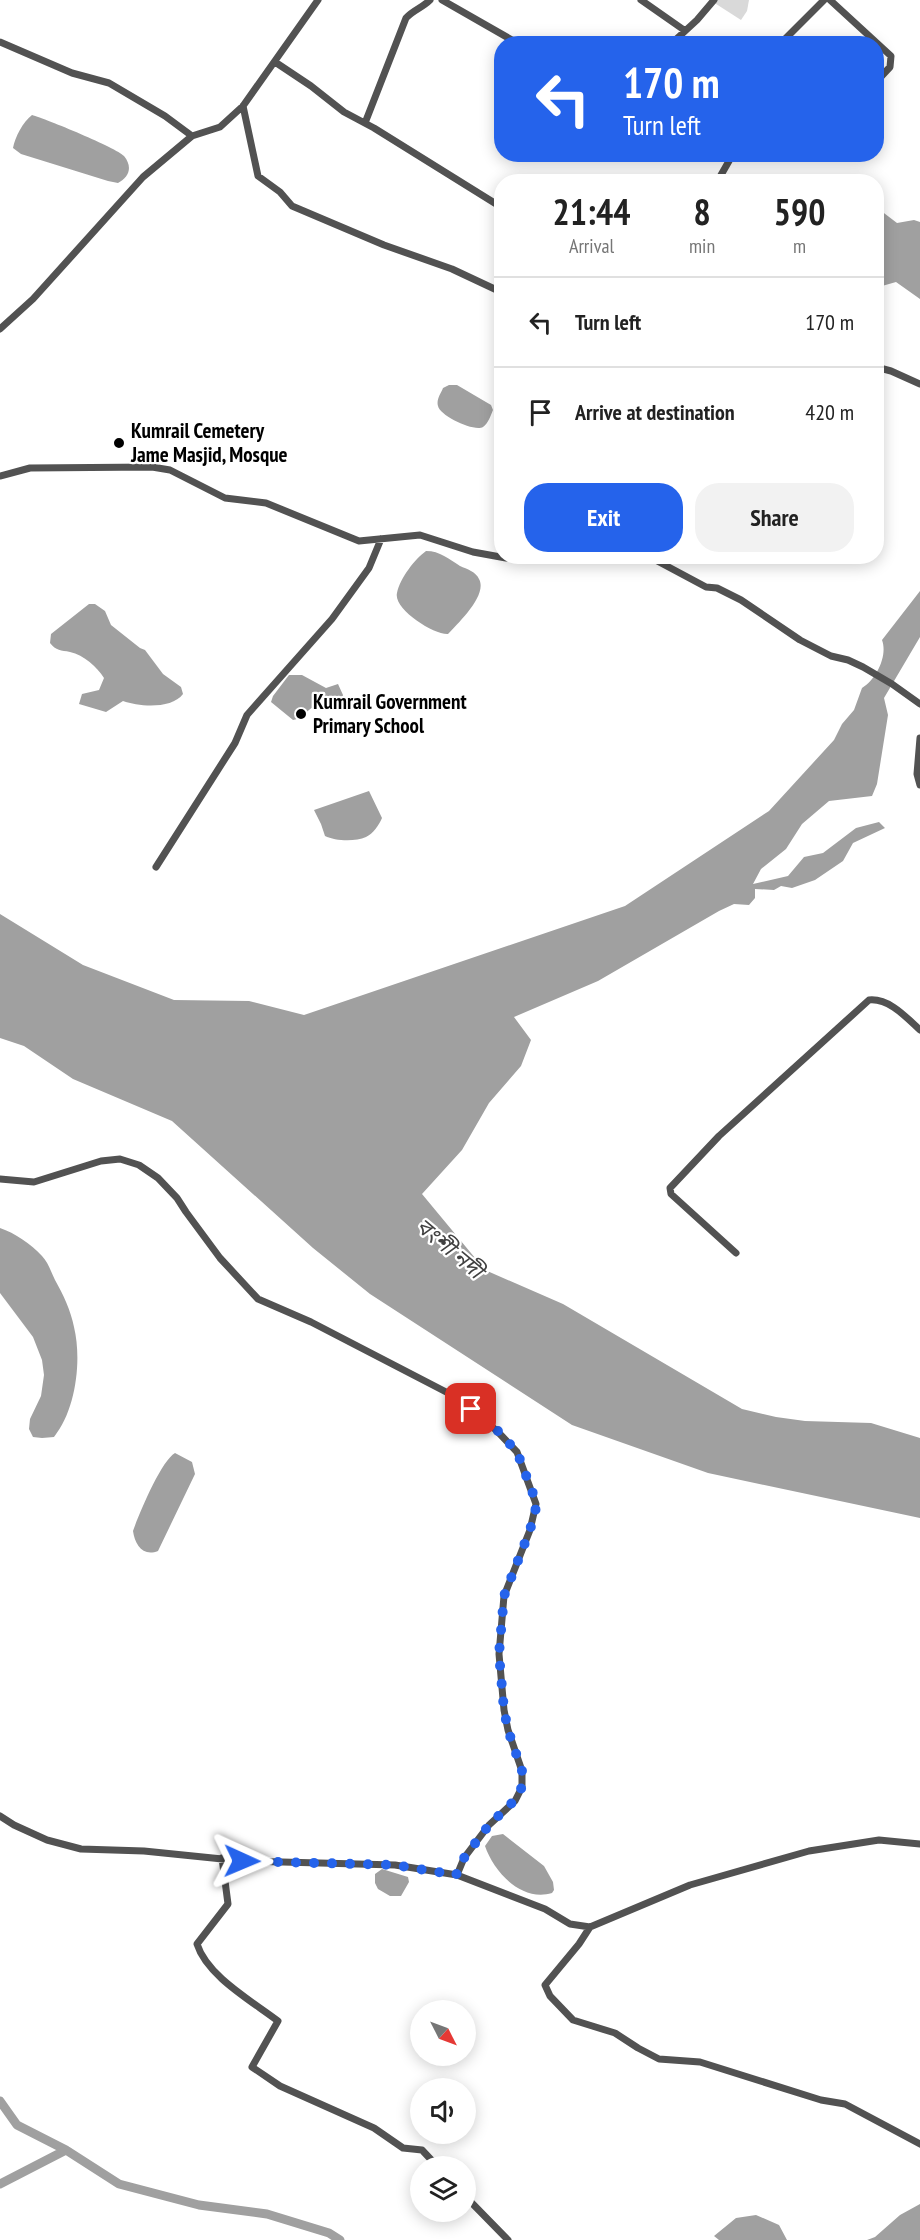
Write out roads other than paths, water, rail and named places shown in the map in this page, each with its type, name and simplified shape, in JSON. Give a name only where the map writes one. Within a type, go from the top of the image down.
[{"type":"street","points":[[0,329],[33,299],[142,177],[192,136],[220,127],[243,106],[318,0]]},
{"type":"street","points":[[365,123],[406,18],[430,0]]},
{"type":"street","points":[[442,0],[505,36]]},
{"type":"street","points":[[641,0],[684,30]]},
{"type":"street","points":[[678,36],[697,20],[714,0]]},
{"type":"street","points":[[788,36],[824,0]]},
{"type":"street","points":[[830,0],[869,36]]},
{"type":"street","points":[[0,42],[72,73],[109,83],[165,116],[192,136]]},
{"type":"street","points":[[884,50],[891,56],[890,67],[884,73]]},
{"type":"street","points":[[275,62],[344,112],[494,203]]},
{"type":"street","points":[[243,106],[258,176],[280,192],[292,206],[384,245],[452,269],[494,289]]},
{"type":"street","points":[[884,369],[920,384]]},
{"type":"street","points":[[0,476],[30,468],[152,467],[170,470],[225,498],[266,503],[359,541],[420,535],[472,552],[494,556]]},
{"type":"street","points":[[156,867],[235,743],[247,715],[332,619],[369,568],[381,539]]},
{"type":"street","points":[[663,564],[706,587],[717,588],[741,600],[800,640],[831,656],[863,668],[892,684],[920,704]]},
{"type":"street","points":[[920,738],[917,774],[920,785]]},
{"type":"street","points":[[736,1252],[670,1194],[670,1188],[718,1136],[869,1000],[878,999],[889,1005],[920,1030]]},
{"type":"street","points":[[0,1179],[34,1182],[101,1161],[120,1159],[139,1165],[158,1178],[177,1198],[220,1258],[258,1299],[311,1322],[450,1394],[466,1404],[498,1431],[517,1452],[537,1504],[530,1530],[504,1596],[499,1654],[504,1710],[508,1730],[522,1771],[522,1787],[514,1801],[489,1825],[464,1858],[456,1875]]},
{"type":"street","points":[[0,1816],[47,1840],[81,1849],[144,1851],[242,1861],[394,1865],[456,1875],[545,1909],[570,1924],[590,1927],[690,1885],[809,1851],[879,1840],[920,1844]]},
{"type":"street","points":[[222,1858],[228,1904],[197,1944],[201,1956],[226,1983],[278,2021],[252,2067],[280,2086],[374,2128],[403,2148],[422,2150],[428,2156]]},
{"type":"street","points":[[590,1927],[545,1985],[550,1996],[573,2020],[615,2033],[659,2059],[700,2062],[822,2100],[846,2104],[920,2144]]},
{"type":"street","points":[[476,2207],[508,2240]]},
{"type":"water","points":[[32,115],[119,152],[127,160],[129,168],[127,175],[118,183],[21,154],[13,148],[14,144],[23,126]]},
{"type":"water","points":[[884,213],[897,223],[914,220],[920,222],[920,299],[896,282],[884,285]]},
{"type":"water","points":[[457,385],[491,405],[493,410],[485,426],[479,428],[465,425],[440,410],[439,397],[443,388]]},
{"type":"water","points":[[426,551],[436,552],[474,573],[481,586],[476,601],[448,634],[434,630],[416,620],[397,599],[399,587],[405,575]]},
{"type":"water","name":"বংশী নদী","points":[[920,591],[920,637],[884,698],[888,715],[877,784],[872,796],[829,801],[802,824],[786,849],[761,869],[753,884],[788,876],[804,857],[823,853],[856,828],[879,822],[885,828],[853,843],[843,861],[815,880],[792,888],[781,886],[774,890],[755,889],[755,898],[749,905],[734,904],[719,911],[598,981],[514,1017],[531,1040],[521,1066],[489,1103],[462,1150],[422,1194],[485,1270],[563,1304],[742,1409],[805,1421],[871,1423],[920,1438],[920,1518],[708,1473],[572,1425],[370,1294],[313,1248],[172,1121],[73,1079],[24,1046],[0,1038],[0,914],[83,965],[174,1000],[249,1001],[304,1015],[625,906],[769,811],[834,740],[842,724],[854,710],[862,688],[876,674],[882,660],[882,640]]},
{"type":"water","points":[[89,604],[95,604],[105,611],[111,625],[145,650],[163,674],[181,687],[183,694],[178,699],[155,705],[138,705],[123,701],[106,712],[79,704],[82,694],[99,690],[104,678],[85,659],[57,649],[50,643],[51,634]]},
{"type":"water","points":[[289,675],[302,675],[326,688],[338,684],[343,695],[342,704],[320,704],[293,720],[271,702]]},
{"type":"water","points":[[369,791],[382,818],[373,832],[361,839],[351,840],[325,836],[314,810]]},
{"type":"water","points":[[0,1228],[22,1239],[44,1258],[64,1297],[73,1321],[77,1354],[75,1384],[68,1413],[54,1437],[33,1437],[29,1429],[30,1419],[41,1396],[44,1375],[42,1360],[33,1337],[0,1293]]},
{"type":"water","points":[[175,1453],[192,1462],[195,1474],[158,1551],[144,1551],[138,1545],[133,1531],[157,1477]]},
{"type":"water","points":[[503,1834],[544,1866],[553,1882],[552,1893],[541,1895],[530,1893],[510,1883],[502,1875],[485,1846],[492,1836]]},
{"type":"water","points":[[382,1869],[408,1877],[409,1882],[401,1896],[390,1896],[378,1889],[375,1874]]},
{"type":"water","points":[[920,2204],[920,2240],[867,2240],[875,2237],[900,2215]]},
{"type":"water","points":[[756,2215],[779,2225],[787,2240],[719,2240],[714,2236],[736,2218]]},
{"type":"waterway","points":[[0,2101],[17,2125],[66,2150],[119,2184],[199,2205],[267,2214],[329,2233],[340,2240]]},
{"type":"waterway","points":[[0,2184],[66,2150]]},
{"type":"place","name":"Kumrail Cemetery Jame Masjid, Mosque","points":[[119,443]]},
{"type":"place","name":"Kumrail Government Primary School","points":[[301,714]]}]
